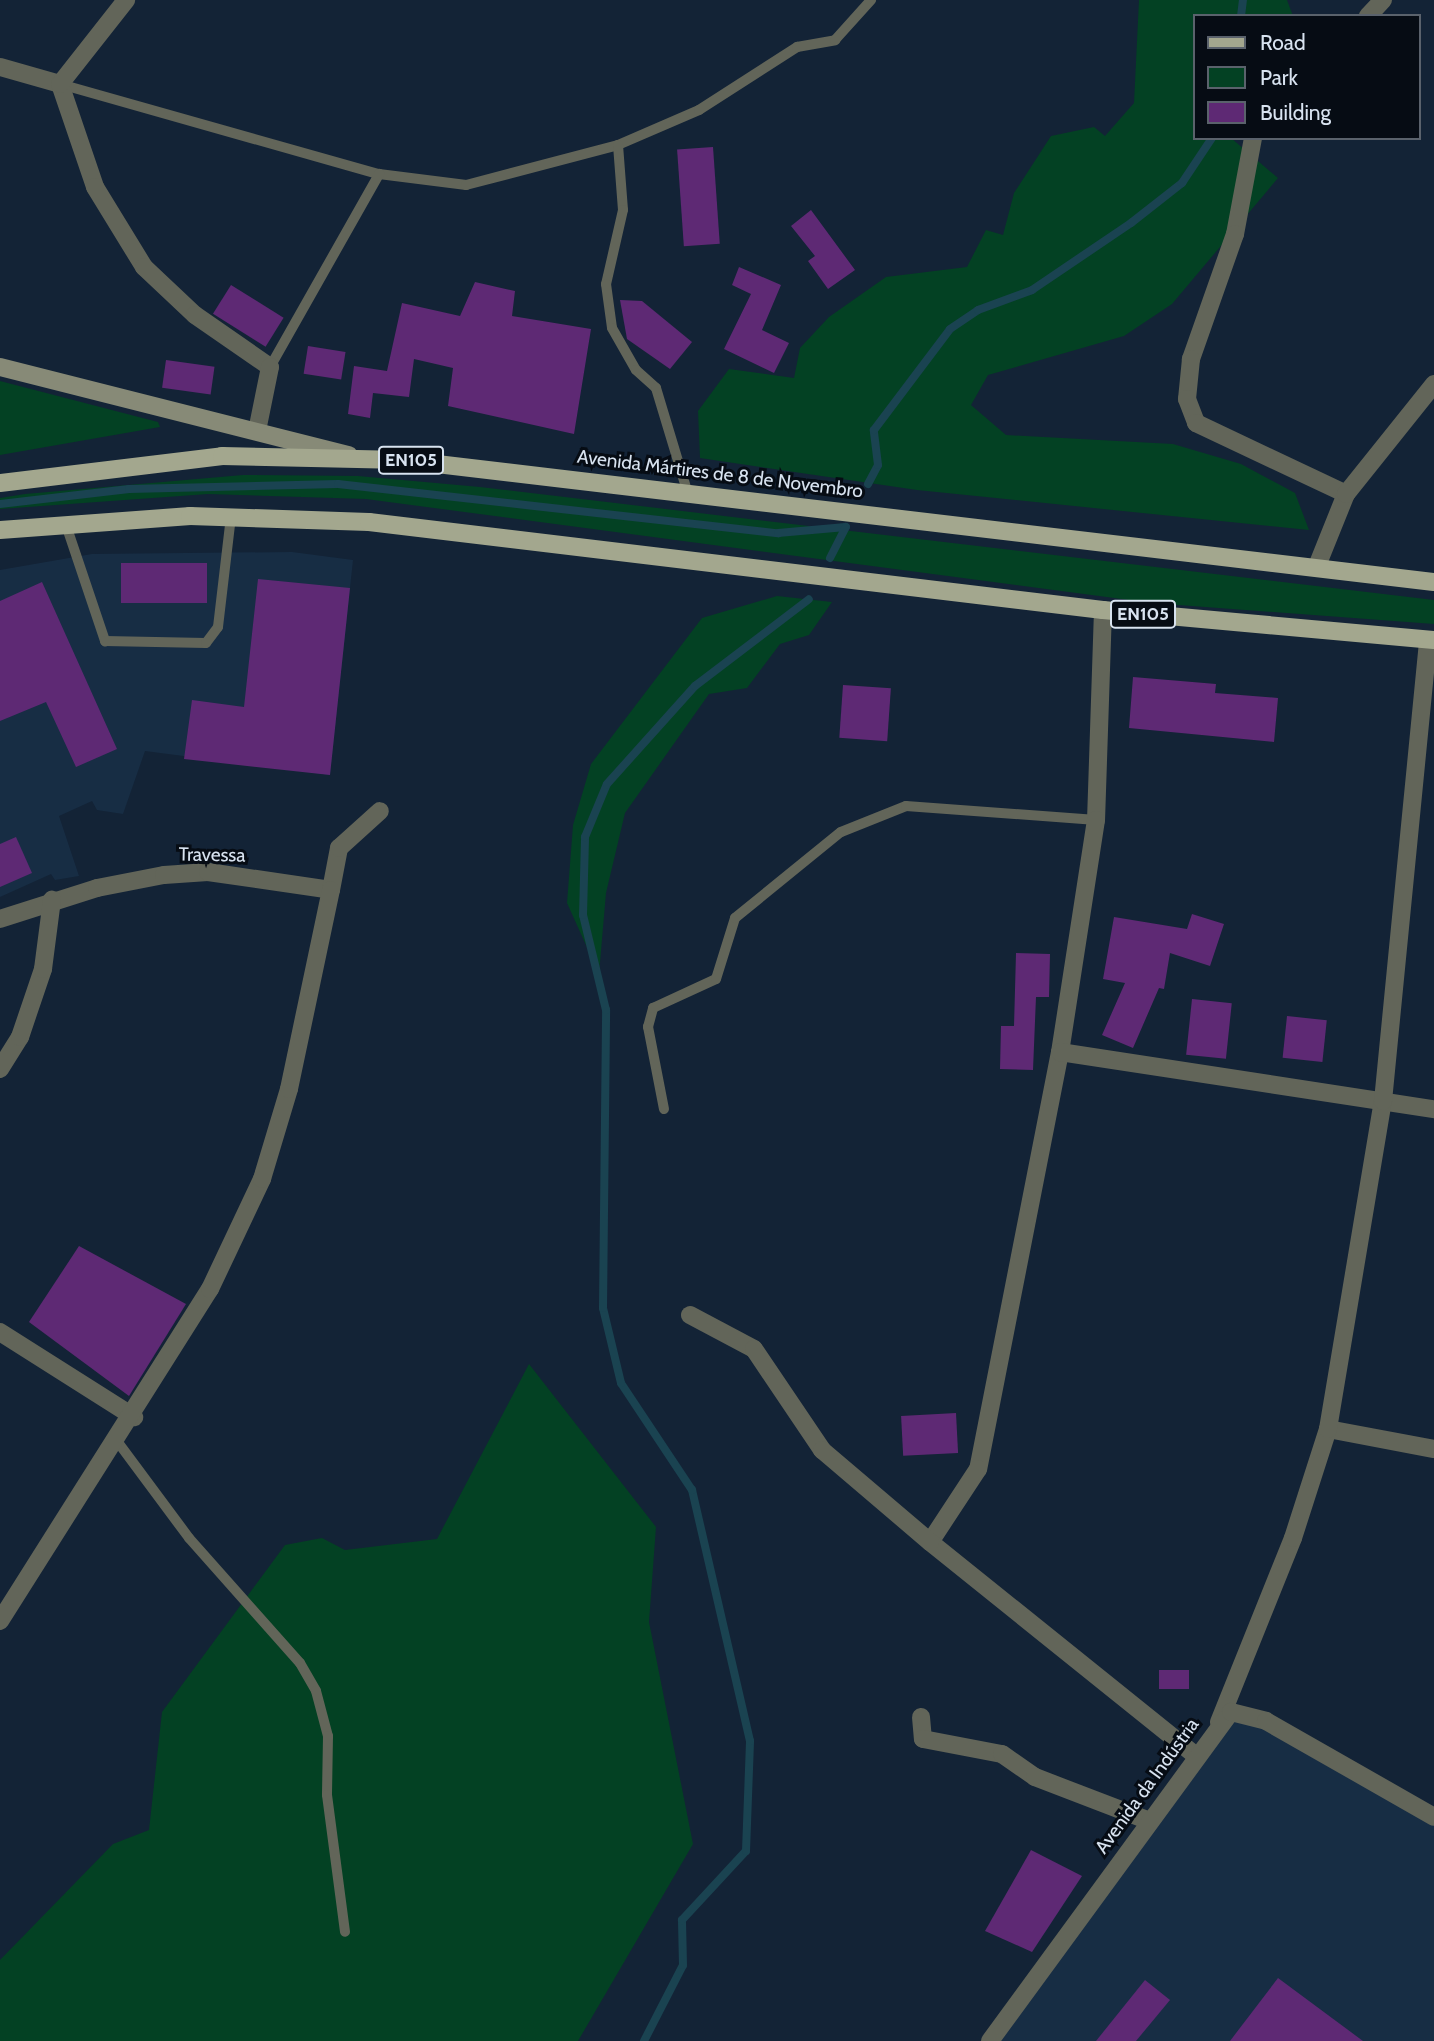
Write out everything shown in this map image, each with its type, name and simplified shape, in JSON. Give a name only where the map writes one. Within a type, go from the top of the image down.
[{"type":"main road","points":[[0,367],[353,456]]},
{"type":"main road","name":"Avenida Mártires de 8 de Novembro","points":[[0,483],[158,461],[353,456],[687,491],[1434,582]]},
{"type":"main road","name":"EN105","points":[[0,530],[65,522],[231,516],[438,528],[1103,610],[1431,640]]},
{"type":"street","points":[[60,84],[126,0]]},
{"type":"street","points":[[1370,14],[1383,0]]},
{"type":"street","points":[[0,67],[60,84]]},
{"type":"street","points":[[60,84],[95,187],[144,267],[195,315],[270,367],[257,431]]},
{"type":"street","points":[[1252,140],[1235,234],[1191,359],[1187,399],[1196,423],[1346,494]]},
{"type":"street","points":[[1317,566],[1346,494],[1434,384]]},
{"type":"street","points":[[930,1542],[978,1469],[1060,1052],[1096,820],[1103,610]]},
{"type":"street","points":[[1219,1722],[1293,1538],[1328,1429],[1383,1101],[1427,710],[1431,640]]},
{"type":"street","points":[[0,1621],[134,1417],[211,1289],[262,1179],[289,1089],[340,848],[380,811]]},
{"type":"street","name":"Travessa","points":[[0,919],[52,900],[208,872],[331,890]]},
{"type":"street","points":[[0,1069],[20,1037],[43,969],[52,900]]},
{"type":"street","points":[[1060,1052],[1434,1109]]},
{"type":"street","points":[[690,1315],[754,1349],[822,1450],[930,1542],[1195,1755]]},
{"type":"street","points":[[0,1332],[134,1417]]},
{"type":"street","points":[[1328,1429],[1434,1449]]},
{"type":"street","name":"Avenida da Indústria","points":[[990,2041],[1219,1722],[1247,1711],[1434,1817]]},
{"type":"street","points":[[921,1717],[923,1739],[1002,1754],[1035,1777],[1147,1820]]},
{"type":"lane","points":[[60,84],[379,174],[466,185],[618,145],[699,110],[797,47],[835,40],[871,0]]},
{"type":"lane","points":[[618,145],[622,210],[606,284],[612,328],[636,370],[656,388],[687,491]]},
{"type":"lane","points":[[270,367],[379,174]]},
{"type":"lane","points":[[65,522],[105,641],[206,643],[218,627],[231,516]]},
{"type":"lane","points":[[664,1109],[648,1027],[653,1008],[716,979],[735,918],[841,832],[905,806],[1096,820]]},
{"type":"lane","points":[[117,1441],[189,1538],[300,1663],[316,1691],[328,1736],[327,1795],[345,1932]]},
{"type":"shaded area","points":[[292,552],[353,560],[330,775],[145,751],[123,814],[97,810],[92,801],[59,816],[79,876],[55,880],[51,874],[0,897],[0,570],[92,554]]},
{"type":"shaded area","points":[[1231,1712],[1434,1817],[1434,2041],[990,2041]]},
{"type":"green space","points":[[1139,0],[1287,0],[1292,14],[1192,14],[1192,140],[1233,140],[1278,178],[1172,304],[1124,336],[988,375],[971,405],[1006,435],[1173,444],[1241,464],[1295,493],[1309,530],[917,490],[700,458],[698,411],[729,369],[794,378],[800,348],[829,317],[886,277],[967,267],[986,230],[1003,235],[1014,193],[1051,136],[1094,127],[1105,136],[1134,103]]},
{"type":"green space","points":[[0,381],[158,422],[160,427],[0,455]]},
{"type":"green space","points":[[243,475],[358,476],[480,487],[1434,600],[1434,624],[1152,603],[366,499],[208,494],[0,509],[0,498],[25,494]]},
{"type":"green space","points":[[777,596],[832,602],[809,635],[780,644],[747,688],[709,694],[625,813],[606,893],[599,974],[567,903],[573,825],[591,764],[702,618]]},
{"type":"green space","points":[[529,1364],[656,1527],[649,1622],[693,1844],[578,2041],[0,2041],[0,1960],[113,1844],[149,1830],[162,1712],[285,1545],[322,1538],[345,1550],[437,1539]]},
{"type":"building","points":[[713,147],[720,244],[684,246],[677,150]]},
{"type":"building","points":[[811,210],[855,270],[828,289],[808,261],[815,256],[791,226]]},
{"type":"building","points":[[739,267],[781,285],[762,330],[789,343],[774,373],[724,349],[751,294],[732,285]]},
{"type":"building","points":[[475,282],[515,291],[512,316],[591,329],[574,434],[448,406],[453,368],[414,359],[409,397],[373,393],[370,418],[348,414],[354,366],[387,371],[402,303],[460,316]]},
{"type":"building","points":[[231,285],[284,318],[266,347],[213,314]]},
{"type":"building","points":[[620,300],[642,301],[692,342],[670,369],[627,339]]},
{"type":"building","points":[[308,346],[346,352],[341,380],[304,374]]},
{"type":"building","points":[[166,360],[215,367],[211,395],[162,388]]},
{"type":"building","points":[[121,563],[207,563],[207,603],[121,603]]},
{"type":"building","points":[[258,579],[350,588],[330,775],[184,759],[192,700],[244,707]]},
{"type":"building","points":[[42,582],[117,749],[76,767],[46,702],[0,721],[0,601]]},
{"type":"building","points":[[1133,677],[1216,684],[1215,693],[1278,698],[1274,742],[1129,728]]},
{"type":"building","points":[[843,685],[891,688],[887,741],[839,738]]},
{"type":"building","points":[[16,837],[32,873],[0,887],[0,844]]},
{"type":"building","points":[[1192,914],[1224,924],[1210,966],[1170,953],[1164,989],[1159,988],[1133,1048],[1102,1035],[1125,983],[1103,979],[1114,917],[1187,929]]},
{"type":"building","points":[[1016,953],[1050,954],[1049,997],[1036,997],[1033,1070],[1000,1069],[1001,1026],[1014,1026]]},
{"type":"building","points":[[1192,999],[1232,1003],[1226,1059],[1186,1055]]},
{"type":"building","points":[[1287,1016],[1327,1020],[1322,1062],[1283,1058]]},
{"type":"building","points":[[79,1246],[186,1304],[129,1396],[29,1322]]},
{"type":"building","points":[[956,1413],[958,1453],[903,1456],[901,1416]]},
{"type":"building","points":[[1159,1670],[1189,1670],[1189,1689],[1159,1689]]},
{"type":"building","points":[[1031,1850],[1082,1876],[1032,1952],[985,1931]]},
{"type":"building","points":[[1278,1978],[1363,2041],[1230,2041]]},
{"type":"building","points":[[1145,1980],[1170,2000],[1136,2041],[1096,2041]]},
{"type":"waterway","points":[[1241,14],[1243,0]]},
{"type":"waterway","points":[[868,484],[878,465],[874,430],[950,329],[978,310],[1032,290],[1131,223],[1182,183],[1211,140]]},
{"type":"waterway","points":[[0,504],[129,489],[338,484],[778,533],[846,527]]},
{"type":"waterway","points":[[830,558],[846,527]]},
{"type":"waterway","points":[[644,2041],[683,1965],[682,1920],[746,1851],[750,1741],[692,1490],[621,1383],[603,1308],[606,1010],[583,915],[585,837],[607,784],[695,686],[809,599]]}]
